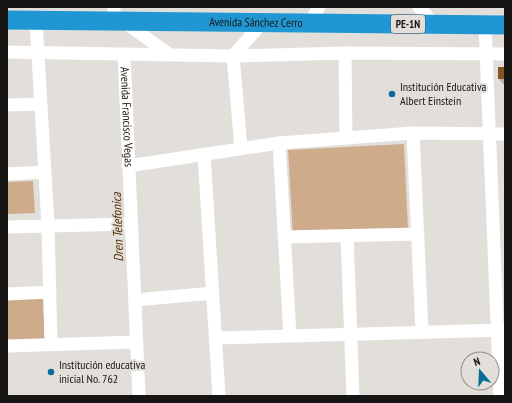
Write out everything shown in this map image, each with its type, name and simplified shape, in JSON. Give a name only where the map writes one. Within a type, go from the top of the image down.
[{"type":"highway","name":"Avenida Sánchez Cerro","points":[[7,20],[36,21],[117,16],[263,22],[313,12],[434,24],[505,25]]},
{"type":"street","points":[[419,7],[434,24]]},
{"type":"street","points":[[117,16],[170,55]]},
{"type":"street","points":[[36,21],[48,225],[51,344]]},
{"type":"street","points":[[241,148],[233,56],[263,22]]},
{"type":"street","points":[[486,25],[486,54],[501,330],[500,396]]},
{"type":"street","points":[[7,52],[233,56],[345,53],[505,54]]},
{"type":"street","points":[[345,53],[346,137]]},
{"type":"street","name":"Avenida Francisco Vegas","points":[[124,54],[139,396]]},
{"type":"street","points":[[7,105],[40,104]]},
{"type":"street","points":[[413,133],[422,332]]},
{"type":"street","points":[[128,166],[279,142],[413,133],[505,134]]},
{"type":"street","points":[[279,142],[290,336]]},
{"type":"street","points":[[204,154],[219,396]]},
{"type":"street","points":[[7,174],[44,172]]},
{"type":"street","points":[[7,227],[131,224]]},
{"type":"street","points":[[284,237],[418,234]]},
{"type":"street","points":[[347,236],[353,396]]},
{"type":"street","points":[[7,294],[50,292]]},
{"type":"street","points":[[135,300],[213,293]]},
{"type":"street","points":[[216,338],[501,330]]},
{"type":"street","points":[[7,346],[137,342]]},
{"type":"shaded area","points":[[404,144],[408,230],[293,236],[288,150]]},
{"type":"shaded area","points":[[33,181],[35,213],[7,214],[7,182]]},
{"type":"shaded area","points":[[43,296],[45,340],[7,342],[7,297]]},
{"type":"building","points":[[498,67],[505,67],[505,79],[498,79]]},
{"type":"place","name":"Institución Educativa Albert Einstein","points":[[392,94]]},
{"type":"place","name":"Institución educativa inicial No. 762","points":[[51,372]]},
{"type":"water label","name":"Dren Telefonica","points":[[117,227]]}]
